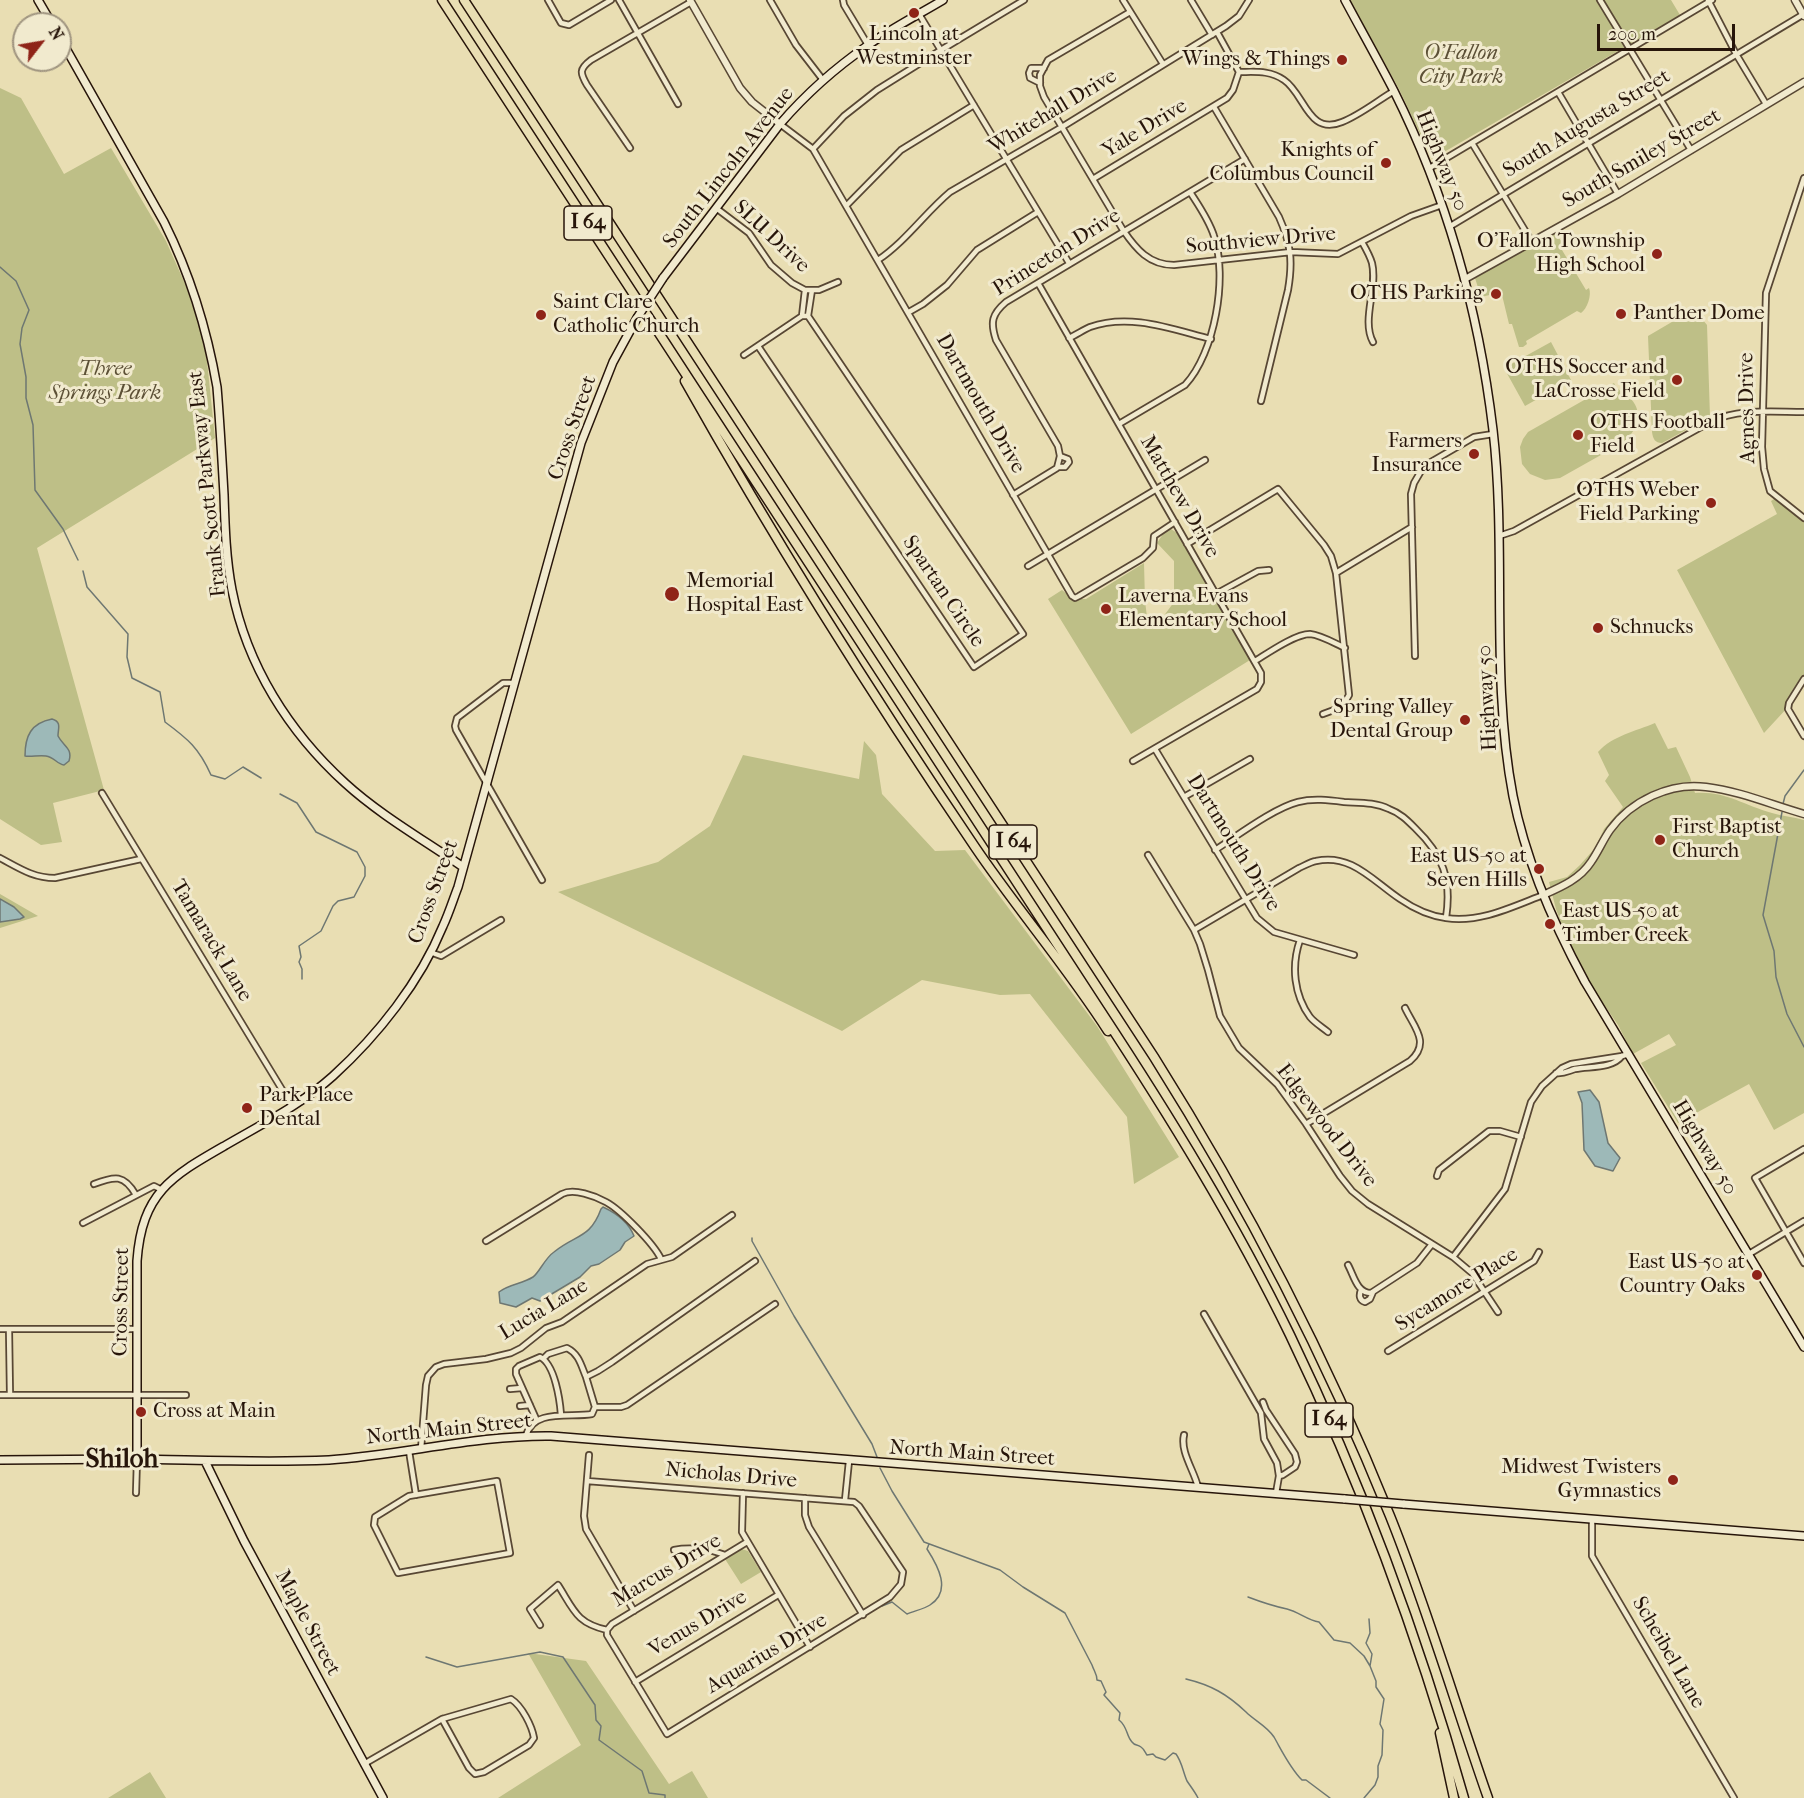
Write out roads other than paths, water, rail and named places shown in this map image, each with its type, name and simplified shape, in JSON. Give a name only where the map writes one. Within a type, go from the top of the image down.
[{"type":"highway","name":"I 64","points":[[442,0],[1101,1010],[1190,1151],[1231,1222],[1277,1310],[1336,1436],[1386,1558],[1439,1712],[1464,1798]]},
{"type":"highway","name":"I 64","points":[[464,0],[1154,1057],[1228,1179],[1308,1330],[1368,1462],[1410,1568],[1465,1734],[1482,1798]]},
{"type":"highway","points":[[664,341],[704,415],[800,579],[904,743],[977,850],[1105,1027],[1169,1126],[1190,1151]]},
{"type":"highway","points":[[1439,1712],[1439,1729],[1454,1798]]},
{"type":"highway","points":[[1465,1734],[1488,1798]]},
{"type":"main road","name":"South Lincoln Avenue","points":[[663,278],[799,102],[868,45],[943,0]]},
{"type":"main road","name":"Highway 50","points":[[1345,0],[1394,91],[1428,169],[1449,227],[1478,337],[1493,434],[1497,482],[1502,689],[1509,771],[1519,821],[1542,895],[1573,959],[1625,1055],[1804,1347]]},
{"type":"main road","name":"Frank Scott Parkway East","points":[[72,59],[164,222],[177,248],[198,304],[218,387],[226,548],[232,591],[243,631],[262,678],[296,730],[319,758],[346,784],[376,808],[463,867]]},
{"type":"main road","name":"Cross Street","points":[[137,1459],[137,1261],[139,1239],[150,1209],[162,1190],[184,1169],[292,1106],[332,1078],[391,1014],[430,952],[443,927],[463,867],[581,443],[614,362],[637,318],[663,278]]},
{"type":"main road","name":"North Main Street","points":[[0,1460],[328,1460],[526,1436],[1804,1536]]},
{"type":"main road","name":"Maple Street","points":[[205,1461],[249,1550],[383,1798]]},
{"type":"street","points":[[548,0],[561,23],[568,25],[611,0]]},
{"type":"street","points":[[619,0],[678,104]]},
{"type":"street","points":[[770,0],[796,45],[823,80]]},
{"type":"street","points":[[843,0],[868,45]]},
{"type":"street","points":[[813,149],[844,116],[863,100],[940,50],[1024,0]]},
{"type":"street","points":[[1123,0],[1163,64]]},
{"type":"street","points":[[1191,0],[1239,72],[1264,72],[1283,79],[1318,122],[1326,124],[1343,122],[1394,91]]},
{"type":"street","points":[[1600,0],[1691,150]]},
{"type":"street","points":[[1795,0],[1804,15]]},
{"type":"street","points":[[630,148],[587,85],[582,71],[584,65],[639,34],[690,1],[740,88],[752,102],[780,124]]},
{"type":"street","name":"Whitehall Drive","points":[[878,260],[893,250],[935,204],[950,192],[1007,160],[1214,34],[1239,16],[1248,1]]},
{"type":"street","points":[[1428,169],[1709,1],[1736,54],[1766,104]]},
{"type":"street","points":[[1044,68],[1031,68],[1030,78],[1040,83],[1040,75],[1044,68],[1048,60],[1130,12]]},
{"type":"street","points":[[920,14],[1069,263]]},
{"type":"street","name":"South Augusta Street","points":[[1449,227],[1804,15]]},
{"type":"street","name":"Yale Drive","points":[[1093,179],[1227,98],[1239,72]]},
{"type":"street","name":"South Smiley Street","points":[[1464,279],[1618,194],[1804,82]]},
{"type":"street","name":"Southview Drive","points":[[1040,83],[1044,97],[1123,230],[1141,254],[1160,264],[1220,261],[1292,252],[1338,254],[1411,216],[1442,205]]},
{"type":"street","points":[[1558,92],[1618,194]]},
{"type":"street","points":[[846,205],[901,150],[974,105]]},
{"type":"street","points":[[1214,107],[1279,217],[1292,252],[1290,281],[1262,401]]},
{"type":"street","name":"Dartmouth Drive","points":[[780,124],[813,149],[1069,592],[1075,598],[1143,558],[1153,548],[1154,536],[1175,522]]},
{"type":"street","points":[[1472,143],[1532,242]]},
{"type":"street","name":"Princeton Drive","points":[[1060,456],[1058,446],[996,340],[993,319],[998,309],[1123,230],[1245,159]]},
{"type":"street","name":"Agnes Drive","points":[[1804,178],[1766,293],[1762,412],[1762,459],[1770,491],[1804,518]]},
{"type":"street","points":[[1119,424],[1185,385],[1194,376],[1210,339],[1220,290],[1220,261],[1211,227],[1190,192]]},
{"type":"street","name":"SLU Drive","points":[[716,208],[749,233],[777,271],[792,283],[805,290],[819,290],[838,282]]},
{"type":"street","points":[[909,312],[946,285],[977,250],[1038,212]]},
{"type":"street","points":[[1362,242],[1372,264],[1369,331],[1373,342]]},
{"type":"street","name":"Matthew Drive","points":[[1038,283],[1255,661],[1262,678],[1257,689],[1155,749]]},
{"type":"street","points":[[802,316],[805,290]]},
{"type":"street","points":[[744,355],[802,316],[808,316],[812,290]]},
{"type":"street","name":"Spartan Circle","points":[[758,346],[974,667],[1023,634],[808,316]]},
{"type":"street","points":[[1069,338],[1088,328],[1107,322],[1126,320],[1210,339]]},
{"type":"street","points":[[1498,536],[1514,531],[1714,420],[1737,412],[1804,412]]},
{"type":"street","points":[[1415,656],[1411,494],[1414,483],[1421,471],[1431,462],[1474,437],[1493,434]]},
{"type":"street","points":[[1013,495],[1058,467],[1065,467],[1070,462],[1060,456],[1058,467]]},
{"type":"street","points":[[1028,566],[1205,460]]},
{"type":"street","points":[[1187,544],[1278,489],[1324,544],[1331,556],[1336,573],[1349,695],[1342,707],[1323,714]]},
{"type":"street","points":[[1336,573],[1412,527]]},
{"type":"street","points":[[1216,594],[1258,571],[1269,570]]},
{"type":"street","points":[[1255,661],[1299,636],[1308,634],[1317,635],[1345,648]]},
{"type":"street","points":[[1804,679],[1788,706],[1788,711],[1804,736]]},
{"type":"street","points":[[513,683],[503,683],[457,718],[456,730],[542,880]]},
{"type":"street","points":[[1133,761],[1155,749]]},
{"type":"street","name":"Dartmouth Drive","points":[[1155,749],[1257,918],[1274,932],[1354,955]]},
{"type":"street","points":[[1184,797],[1250,759]]},
{"type":"street","points":[[1194,930],[1299,868],[1315,861],[1332,859],[1349,863],[1365,872],[1418,910],[1446,918],[1476,918],[1501,912],[1579,876],[1590,864],[1611,829],[1628,811],[1645,799],[1674,788],[1705,786],[1741,794],[1804,814]]},
{"type":"street","name":"Tamarack Lane","points":[[102,793],[292,1106]]},
{"type":"street","points":[[1215,850],[1280,810],[1299,802],[1320,800],[1377,804],[1401,815],[1435,851],[1443,866],[1447,882],[1449,901],[1446,918]]},
{"type":"street","name":"Edgewood Drive","points":[[1148,855],[1194,930],[1203,952],[1224,1025],[1239,1048],[1277,1084],[1352,1191],[1368,1204],[1452,1257],[1472,1273],[1498,1312]]},
{"type":"street","points":[[0,858],[42,878],[55,878],[141,859]]},
{"type":"street","points":[[430,952],[437,955],[444,954],[501,920]]},
{"type":"street","points":[[1300,940],[1296,951],[1295,973],[1300,1000],[1312,1019],[1328,1032]]},
{"type":"street","points":[[1306,1124],[1416,1055],[1421,1040],[1405,1008]]},
{"type":"street","points":[[1452,1257],[1505,1189],[1532,1102],[1542,1086],[1562,1068],[1571,1064],[1625,1055]]},
{"type":"street","points":[[1437,1176],[1439,1170],[1489,1131],[1500,1131],[1521,1137]]},
{"type":"street","points":[[1804,1149],[1755,1178],[1804,1263]]},
{"type":"street","points":[[94,1184],[110,1178],[123,1179],[136,1195]]},
{"type":"street","points":[[83,1223],[154,1186],[162,1190]]},
{"type":"street","points":[[486,1241],[562,1194],[574,1192],[608,1203],[631,1223],[661,1259]]},
{"type":"street","name":"Lucia Lane","points":[[421,1449],[426,1385],[428,1376],[436,1367],[511,1353],[546,1328],[562,1322],[647,1264],[672,1257],[732,1215]]},
{"type":"street","points":[[1749,1254],[1804,1221]]},
{"type":"street","points":[[1348,1265],[1361,1290],[1369,1294],[1417,1263],[1432,1244]]},
{"type":"street","name":"Sycamore Place","points":[[1388,1351],[1534,1261],[1539,1252]]},
{"type":"street","points":[[586,1377],[612,1362],[755,1261]]},
{"type":"street","points":[[1361,1290],[1360,1299],[1365,1302],[1370,1299],[1373,1292]]},
{"type":"street","points":[[595,1407],[627,1405],[775,1304]]},
{"type":"street","points":[[1204,1314],[1261,1413],[1264,1439],[1277,1464],[1279,1476],[1276,1493]]},
{"type":"street","points":[[0,1329],[137,1329]]},
{"type":"street","points":[[9,1329],[10,1395]]},
{"type":"street","points":[[516,1369],[535,1359],[544,1358],[548,1354],[567,1348],[579,1359],[595,1407],[592,1414],[584,1416],[561,1415],[537,1420],[526,1436]]},
{"type":"street","points":[[544,1358],[557,1388],[561,1415]]},
{"type":"street","points":[[510,1366],[516,1369]]},
{"type":"street","points":[[516,1369],[516,1374],[537,1420]]},
{"type":"street","points":[[510,1389],[522,1388]]},
{"type":"street","points":[[0,1395],[186,1395]]},
{"type":"street","points":[[1263,1402],[1297,1457],[1295,1467],[1279,1476]]},
{"type":"street","points":[[520,1406],[531,1405]]},
{"type":"street","points":[[1184,1435],[1182,1442],[1198,1487]]},
{"type":"street","points":[[409,1451],[416,1496]]},
{"type":"street","points":[[589,1455],[584,1516],[586,1529],[634,1611]]},
{"type":"street","name":"Cross Street","points":[[136,1493],[137,1459]]},
{"type":"street","points":[[845,1500],[849,1461]]},
{"type":"street","points":[[496,1481],[510,1553],[398,1573],[373,1521],[377,1515],[409,1497],[416,1496],[496,1481]]},
{"type":"street","name":"Nicholas Drive","points":[[587,1481],[845,1500]]},
{"type":"street","points":[[743,1493],[742,1532],[810,1647]]},
{"type":"street","points":[[805,1498],[805,1515],[809,1527],[862,1614]]},
{"type":"street","name":"Aquarius Drive","points":[[635,1682],[667,1734],[884,1601],[898,1588],[903,1579],[903,1572],[859,1506],[845,1500]]},
{"type":"street","name":"Scheibel Lane","points":[[1592,1519],[1593,1556],[1734,1798]]},
{"type":"street","name":"Marcus Drive","points":[[607,1630],[612,1624],[747,1542]]},
{"type":"street","points":[[674,1550],[694,1549],[725,1555]]},
{"type":"street","points":[[540,1624],[530,1609],[558,1585],[578,1617],[585,1623],[607,1630],[607,1635],[635,1682]]},
{"type":"street","name":"Venus Drive","points":[[635,1682],[778,1595]]},
{"type":"street","points":[[364,1764],[442,1719],[511,1700],[518,1704],[533,1730],[534,1738],[529,1744],[484,1772],[475,1774],[469,1768],[442,1719]]},
{"type":"water","points":[[52,719],[58,724],[58,736],[70,753],[69,761],[64,765],[49,757],[25,756],[26,742],[34,727]]},
{"type":"water","points":[[0,899],[14,907],[24,917],[0,922]]},
{"type":"water","points":[[1590,1090],[1599,1102],[1608,1143],[1620,1158],[1613,1171],[1595,1166],[1584,1150],[1582,1103],[1578,1092]]},
{"type":"water","points":[[603,1207],[622,1219],[634,1236],[625,1242],[620,1250],[599,1264],[591,1266],[580,1277],[540,1301],[532,1298],[516,1307],[500,1303],[499,1292],[533,1277],[551,1255],[592,1226]]},
{"type":"waterway","points":[[0,267],[16,281],[29,310],[22,328],[20,344],[26,377],[26,398],[33,425],[35,490],[63,529],[78,560]]},
{"type":"waterway","points":[[83,571],[87,587],[128,634],[127,657],[132,678],[160,692],[165,722],[192,745],[211,775],[225,779],[243,767],[261,778]]},
{"type":"waterway","points":[[1783,804],[1785,796],[1804,770]]},
{"type":"waterway","points":[[280,794],[297,803],[316,832],[357,852],[365,867],[365,876],[354,897],[338,901],[333,906],[321,931],[299,946],[302,979]]},
{"type":"waterway","points":[[1782,812],[1763,915],[1774,951],[1776,977],[1787,1014],[1804,1047]]},
{"type":"waterway","points":[[752,1238],[794,1316],[872,1444],[877,1457]]},
{"type":"waterway","points":[[880,1468],[924,1542],[1000,1570],[1065,1613],[1092,1665],[1097,1680],[1101,1681],[1106,1692],[1104,1695],[1120,1713],[1119,1720],[1130,1740],[1140,1746],[1147,1755],[1153,1754],[1165,1760],[1173,1753],[1176,1754],[1187,1781],[1198,1798]]},
{"type":"waterway","points":[[882,1606],[892,1602],[907,1614],[928,1606],[937,1599],[942,1586],[941,1578],[927,1549],[929,1544]]},
{"type":"waterway","points":[[1248,1597],[1291,1610],[1319,1622],[1334,1640],[1350,1643],[1364,1656],[1370,1666],[1376,1687],[1384,1699],[1380,1724],[1383,1730],[1382,1755],[1375,1785],[1364,1798]]},
{"type":"waterway","points":[[1369,1619],[1370,1633],[1366,1643],[1372,1654],[1370,1666]]},
{"type":"waterway","points":[[426,1657],[457,1667],[540,1652],[563,1657],[595,1705],[596,1720],[601,1726],[599,1740],[642,1771],[649,1793],[665,1795],[665,1798]]},
{"type":"waterway","points":[[1186,1679],[1211,1687],[1232,1700],[1271,1733],[1302,1780],[1306,1780],[1330,1798]]},
{"type":"place","name":"Lincoln at Westminster","points":[[914,13]]},
{"type":"place","name":"Wings & Things","points":[[1342,60]]},
{"type":"place","name":"Knights of Columbus Council","points":[[1386,163]]},
{"type":"place","name":"O'Fallon Township High School","points":[[1657,254]]},
{"type":"place","name":"OTHS Parking","points":[[1496,294]]},
{"type":"place","name":"Panther Dome","points":[[1621,314]]},
{"type":"place","name":"Saint Clare Catholic Church","points":[[541,315]]},
{"type":"place","name":"OTHS Soccer and LaCrosse Field","points":[[1677,380]]},
{"type":"place","name":"OTHS Football Field","points":[[1578,435]]},
{"type":"place","name":"Farmers Insurance","points":[[1474,454]]},
{"type":"place","name":"OTHS Weber Field Parking","points":[[1711,503]]},
{"type":"place","name":"Memorial Hospital East","points":[[672,594]]},
{"type":"place","name":"Laverna Evans Elementary School","points":[[1106,609]]},
{"type":"place","name":"Schnucks","points":[[1598,628]]},
{"type":"place","name":"Spring Valley Dental Group","points":[[1465,720]]},
{"type":"place","name":"First Baptist Church","points":[[1660,840]]},
{"type":"place","name":"East US-50 at Seven Hills","points":[[1539,869]]},
{"type":"place","name":"East US-50 at Timber Creek","points":[[1550,924]]},
{"type":"place","name":"Park Place Dental","points":[[247,1108]]},
{"type":"place","name":"East US-50 at Country Oaks","points":[[1757,1275]]},
{"type":"place","name":"Cross at Main","points":[[141,1412]]},
{"type":"place","name":"Midwest Twisters Gymnastics","points":[[1673,1480]]},
{"type":"district","name":"Shiloh","points":[[122,1460]]},
{"type":"park label","name":"O'Fallon City Park","points":[[1461,66]]},
{"type":"park label","name":"Three Springs Park","points":[[105,382]]}]
